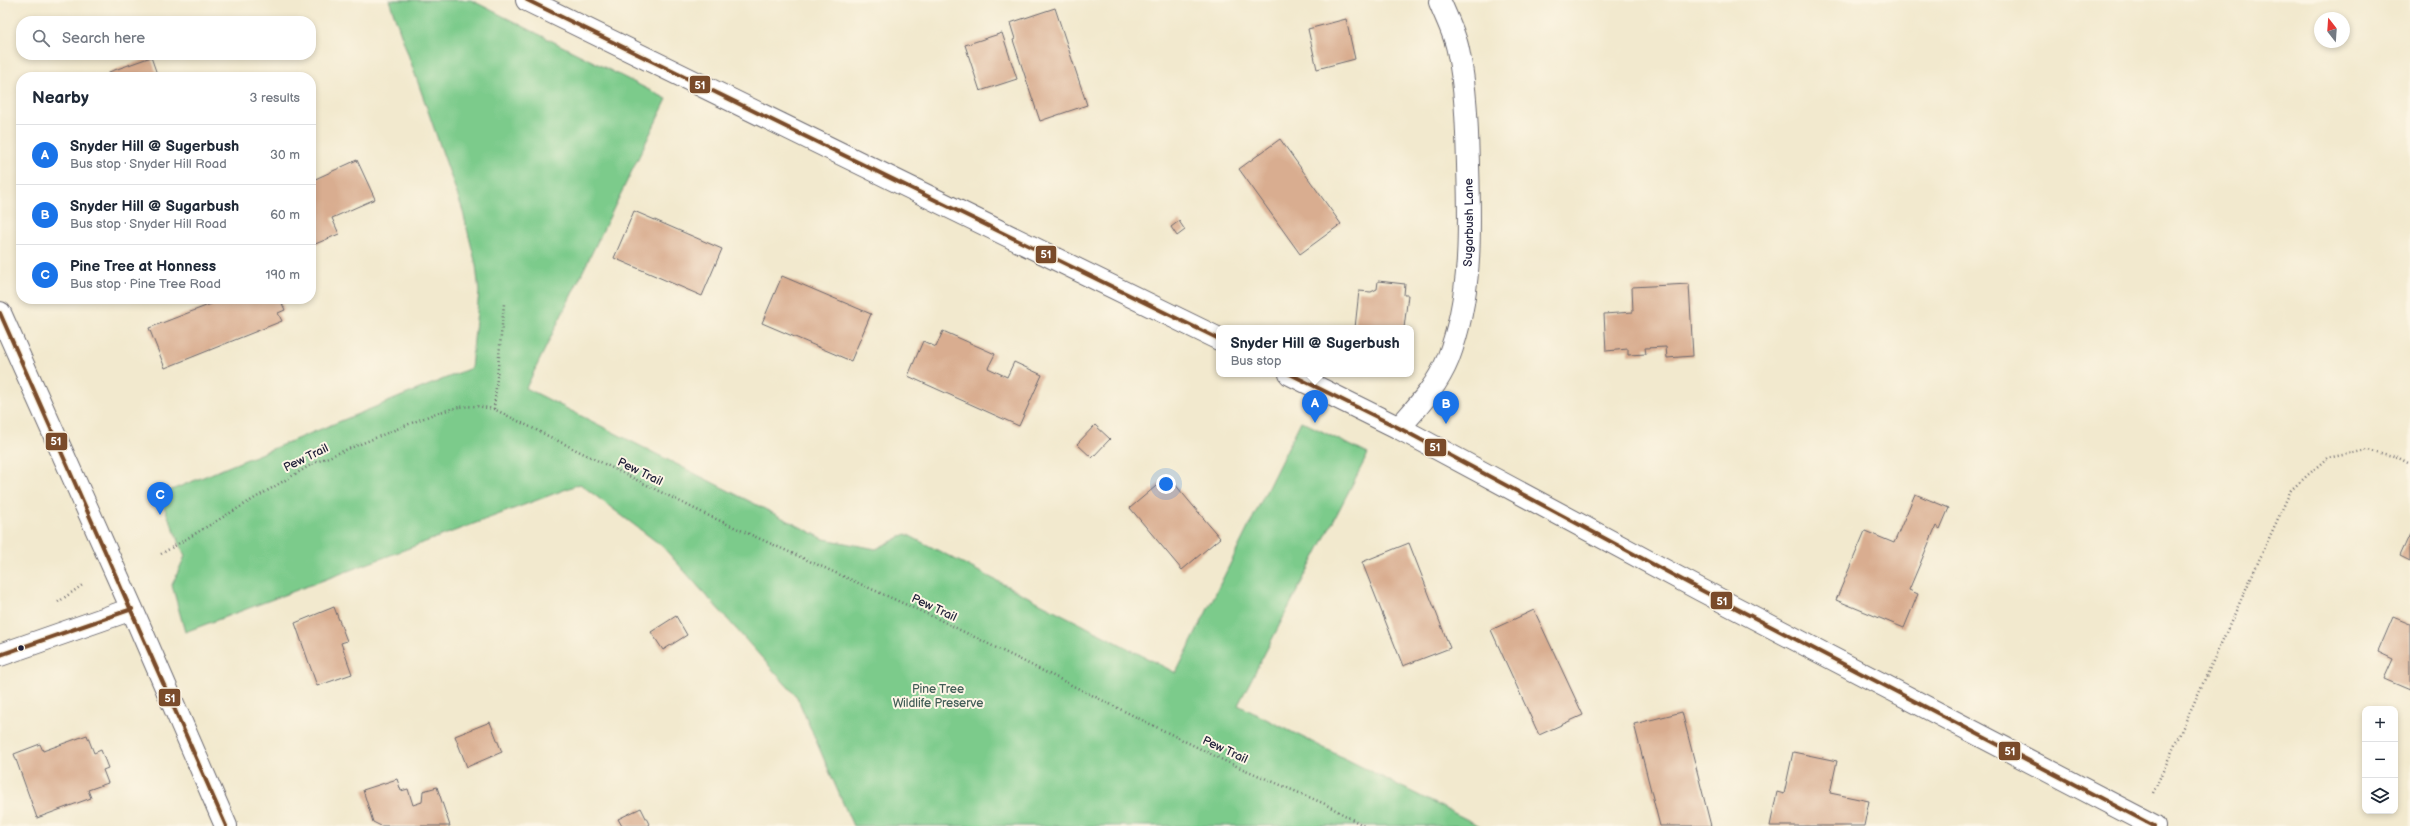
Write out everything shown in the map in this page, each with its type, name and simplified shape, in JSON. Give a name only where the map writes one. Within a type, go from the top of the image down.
[{"type":"street","points":[[527,0],[1216,338]]},
{"type":"street","name":"Sugarbush Lane","points":[[1399,428],[1431,391],[1447,360],[1461,319],[1468,274],[1470,237],[1466,97],[1458,48],[1440,2]]},
{"type":"street","points":[[0,313],[132,609],[226,826]]},
{"type":"street","points":[[1296,377],[1399,428],[1694,586],[2148,823]]},
{"type":"street","points":[[0,655],[132,609]]},
{"type":"path","points":[[494,409],[504,304]]},
{"type":"path","name":"Pew Trail","points":[[161,554],[278,482],[334,454],[459,406],[494,409],[705,514],[938,619],[1227,762],[1325,804],[1364,826]]},
{"type":"path","points":[[2148,823],[2291,490],[2326,458],[2368,450],[2397,457],[2410,464]]},
{"type":"green space","name":"Pine Tree Wildlife Preserve","points":[[389,0],[471,0],[667,99],[526,388],[824,539],[876,549],[906,534],[1176,673],[1301,421],[1368,454],[1238,705],[1480,826],[853,826],[797,697],[662,546],[580,484],[185,632],[172,585],[185,556],[159,495],[471,368],[479,292],[476,265],[462,208]]},
{"type":"building","points":[[1055,8],[1087,105],[1040,121],[1013,40],[1015,39],[1010,23]]},
{"type":"building","points":[[1346,19],[1355,59],[1317,69],[1308,29]]},
{"type":"building","points":[[1002,33],[1017,79],[980,91],[965,45]]},
{"type":"building","points":[[143,60],[152,60],[156,72],[109,72]]},
{"type":"building","points":[[1280,139],[1341,224],[1300,254],[1239,169]]},
{"type":"building","points":[[357,160],[375,199],[332,218],[339,234],[316,244],[316,179]]},
{"type":"building","points":[[634,211],[722,249],[702,296],[614,258]]},
{"type":"building","points":[[1179,221],[1185,230],[1177,236],[1171,227]]},
{"type":"building","points":[[782,276],[871,314],[851,361],[762,323]]},
{"type":"building","points":[[1378,281],[1405,284],[1404,295],[1408,295],[1404,325],[1355,325],[1359,291],[1371,292],[1377,289]]},
{"type":"building","points":[[1689,284],[1693,356],[1667,358],[1666,347],[1645,348],[1646,354],[1628,355],[1628,349],[1606,351],[1604,314],[1633,312],[1632,287]]},
{"type":"building","points":[[211,304],[282,304],[285,310],[278,313],[282,321],[165,368],[149,328]]},
{"type":"building","points":[[943,331],[995,354],[988,368],[1007,377],[1014,362],[1042,375],[1019,426],[908,376],[923,341],[936,347]]},
{"type":"building","points":[[1095,425],[1110,439],[1092,458],[1077,444]]},
{"type":"building","points":[[1168,476],[1220,538],[1182,570],[1130,508]]},
{"type":"building","points":[[1915,494],[1949,508],[1940,529],[1936,526],[1909,590],[1918,594],[1904,628],[1836,600],[1865,531],[1894,543]]},
{"type":"building","points":[[2410,534],[2410,561],[2400,556]]},
{"type":"building","points":[[1409,543],[1450,648],[1403,666],[1362,562]]},
{"type":"building","points":[[334,607],[347,641],[341,643],[352,674],[317,686],[295,623]]},
{"type":"building","points":[[1534,610],[1583,715],[1539,735],[1491,630]]},
{"type":"building","points":[[676,616],[687,635],[663,650],[651,632]]},
{"type":"building","points":[[2393,617],[2410,624],[2410,690],[2384,679],[2393,659],[2378,652]]},
{"type":"building","points":[[1682,712],[1711,826],[1660,826],[1634,724]]},
{"type":"building","points":[[490,722],[502,752],[467,767],[455,736]]},
{"type":"building","points":[[87,735],[94,753],[101,750],[108,768],[103,770],[108,783],[88,790],[91,798],[37,818],[14,754],[40,744],[43,751]]},
{"type":"building","points":[[1793,752],[1837,761],[1830,793],[1869,801],[1864,826],[1770,826],[1777,792],[1784,794]]},
{"type":"building","points":[[397,779],[401,791],[408,789],[413,805],[422,802],[423,791],[437,787],[450,826],[381,826],[373,822],[363,790]]},
{"type":"building","points":[[641,808],[650,826],[622,826],[618,819]]},
{"type":"transit line","name":"51","points":[[527,0],[1216,338]]},
{"type":"transit line","name":"51","points":[[0,313],[226,826]]},
{"type":"transit line","name":"51","points":[[1296,377],[1399,428],[1701,590],[2154,826]]},
{"type":"transit line","name":"51","points":[[0,655],[132,609]]},
{"type":"place","name":"Snyder Hill @ Sugerbush","points":[[1315,423]]},
{"type":"place","name":"Snyder Hill @ Sugarbush","points":[[1446,424]]},
{"type":"place","name":"Pine Tree at Honness","points":[[160,515]]}]
